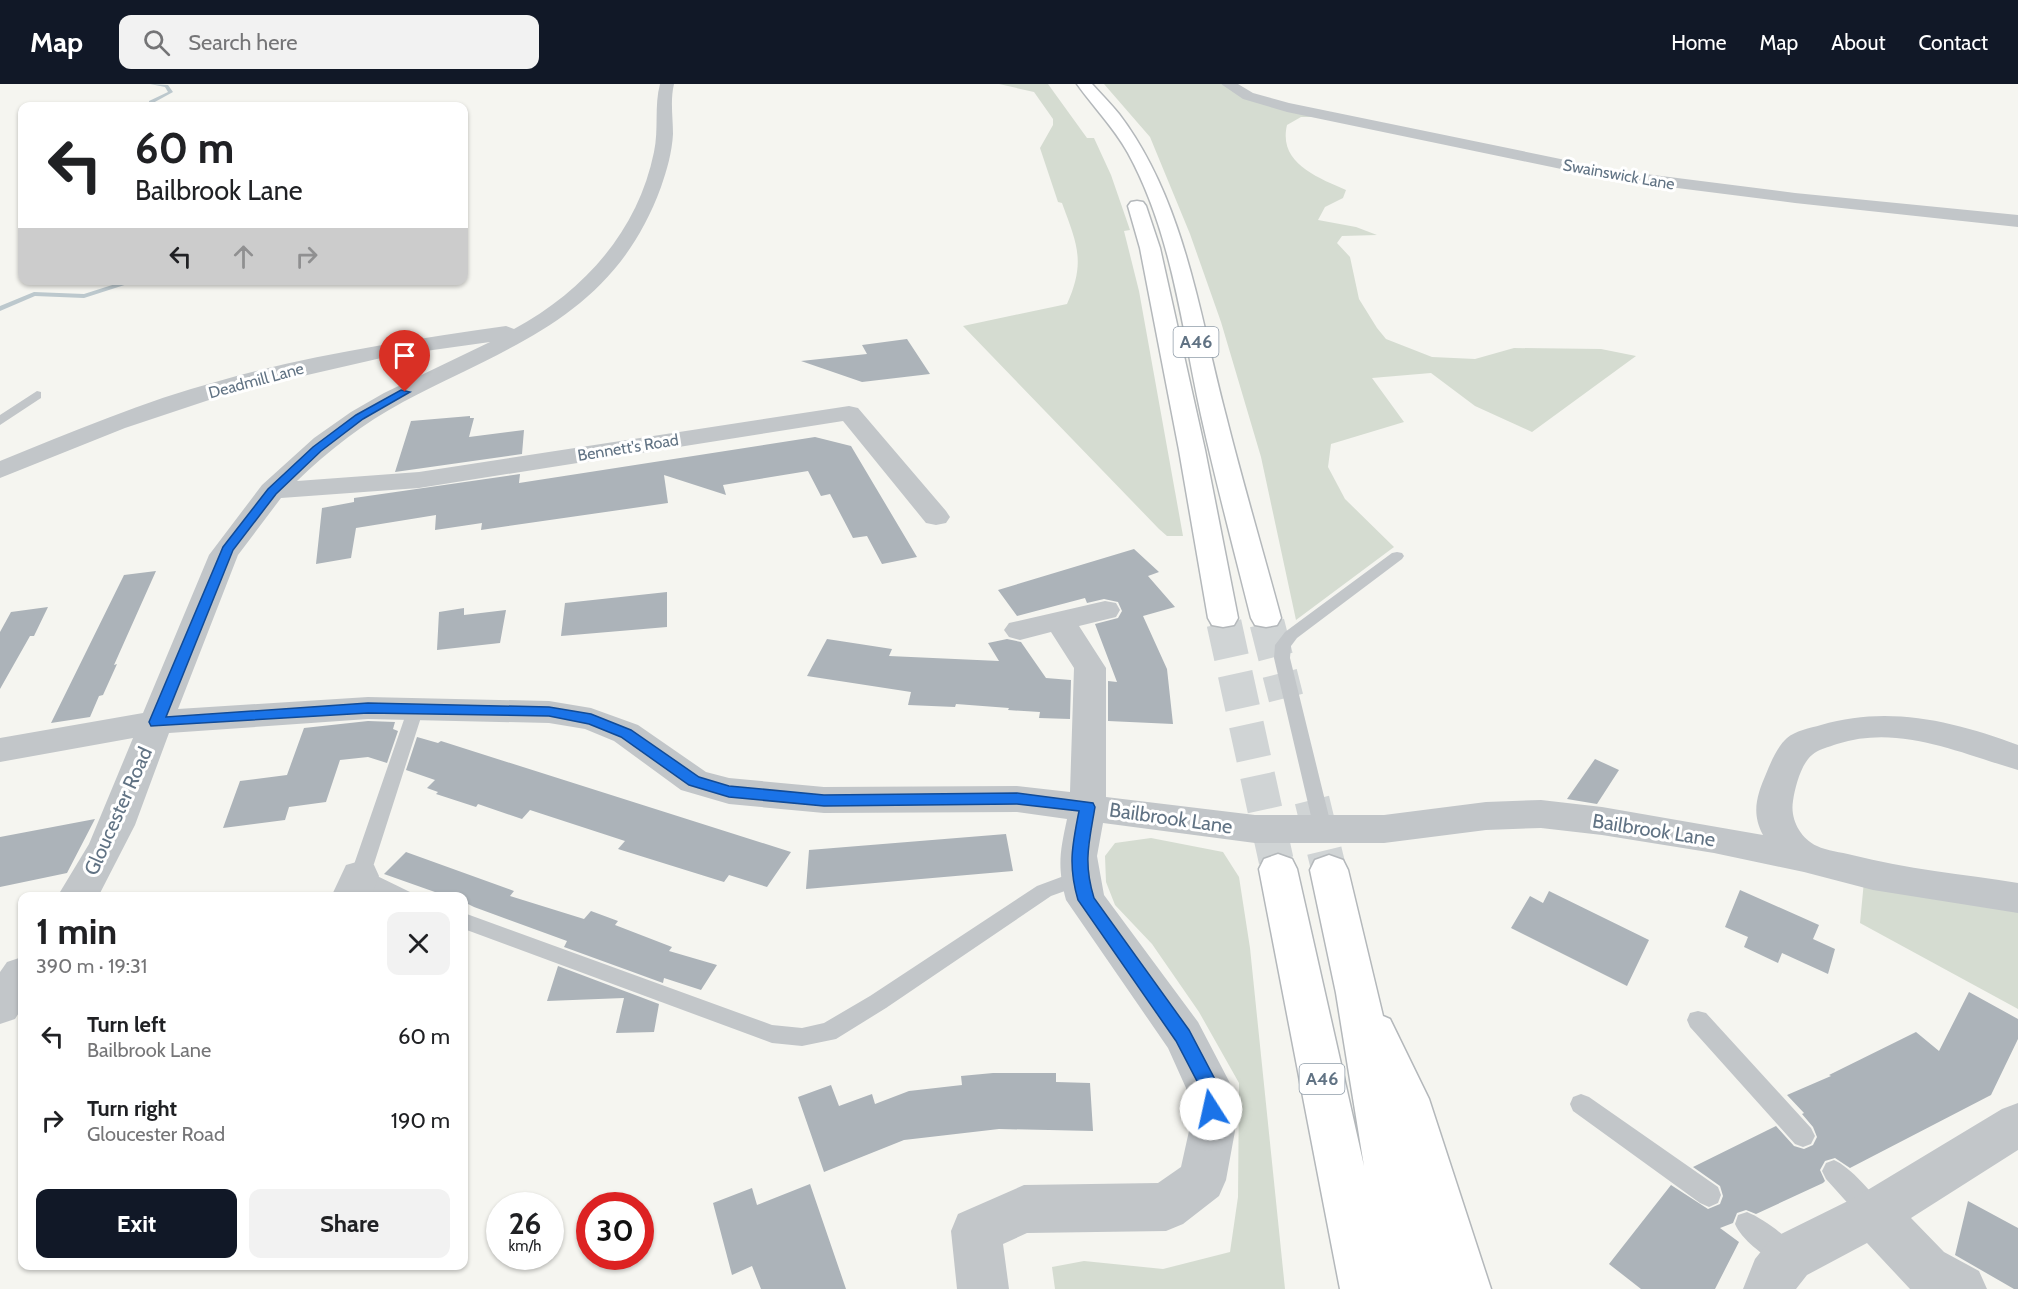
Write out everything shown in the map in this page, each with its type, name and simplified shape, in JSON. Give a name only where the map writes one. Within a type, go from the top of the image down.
[{"type":"highway","name":"A46","points":[[1064,84],[1108,141],[1129,185],[1144,226],[1192,450],[1223,618]]},
{"type":"highway","name":"A46","points":[[1084,84],[1112,115],[1136,151],[1146,171],[1174,248],[1222,451],[1266,618]]},
{"type":"highway","name":"A46","points":[[1278,869],[1366,1289]]},
{"type":"highway","name":"A46","points":[[1329,870],[1357,993],[1392,1189],[1416,1289]]},
{"type":"highway","points":[[1357,993],[1406,1099],[1465,1289]]},
{"type":"street","name":"Gloucester Road","points":[[80,892],[118,821],[156,722],[228,549],[272,491],[317,449],[359,417],[522,333],[566,307],[619,253],[649,196],[659,166],[664,140],[663,97],[667,84]]},
{"type":"street","name":"Swainswick Lane","points":[[1228,84],[1248,96],[1287,107],[1614,175],[1795,198],[2018,221]]},
{"type":"street","name":"Deadmill Lane","points":[[0,470],[116,423],[226,386],[390,349],[494,332],[522,333]]},
{"type":"street","name":"Bennett's Road","points":[[272,491],[419,480],[849,413],[936,517]]},
{"type":"street","points":[[1020,630],[1105,610]]},
{"type":"street","points":[[982,1289],[976,1231],[1024,1209],[1166,1207],[1202,1180],[1212,1131],[1209,1087],[1183,1035],[1086,900],[1080,878],[1078,856],[1088,807],[1090,668],[1060,621]]},
{"type":"street","name":"Bailbrook Lane","points":[[0,750],[156,722],[368,708],[549,712],[591,719],[626,733],[694,781],[729,791],[824,800],[1017,799],[1233,827],[1383,829],[1486,816],[1541,814],[1703,837],[1804,857],[1873,875],[2018,898]]},
{"type":"street","points":[[1804,857],[1781,836],[1774,824],[1776,794],[1788,763],[1801,745],[1836,731],[1884,726],[1938,732],[2018,758]]},
{"type":"street","points":[[0,1006],[18,980]]},
{"type":"street","points":[[0,1006],[18,1007]]},
{"type":"street","points":[[1779,1273],[2018,1125]]},
{"type":"street","points":[[1873,1214],[1926,1270],[1961,1289]]},
{"type":"lane","points":[[0,421],[37,395]]},
{"type":"lane","points":[[1323,829],[1282,658],[1283,645],[1299,629],[1397,556]]},
{"type":"lane","points":[[391,892],[379,887],[356,886],[416,708]]},
{"type":"lane","points":[[468,922],[772,1034],[802,1037],[828,1032],[878,1002],[1044,891],[1080,878]]},
{"type":"lane","points":[[1698,1020],[1803,1136]]},
{"type":"lane","points":[[1581,1104],[1709,1195]]},
{"type":"lane","points":[[1834,1171],[1873,1214]]},
{"type":"lane","points":[[1747,1224],[1779,1273]]},
{"type":"shaded area","points":[[999,84],[1048,84],[1087,138],[1094,138],[1111,175],[1130,230],[1124,231],[1139,291],[1183,536],[1167,536],[1159,529],[963,326],[1067,304],[1073,289],[1078,264],[1072,230],[1062,203],[1058,202],[1040,148],[1053,125],[1053,119],[1034,92]]},
{"type":"shaded area","points":[[1104,84],[1221,84],[1317,117],[1301,117],[1287,125],[1288,149],[1302,167],[1346,190],[1343,198],[1325,207],[1318,220],[1356,227],[1377,235],[1342,236],[1337,243],[1350,257],[1359,299],[1386,339],[1432,357],[1475,359],[1514,348],[1601,349],[1636,356],[1532,432],[1475,406],[1431,373],[1372,378],[1404,422],[1331,444],[1328,467],[1345,499],[1394,547],[1296,620],[1261,457],[1221,322],[1190,234],[1150,137]]},
{"type":"shaded area","points":[[1151,838],[1223,852],[1239,877],[1250,948],[1285,1289],[1055,1289],[1052,1267],[1084,1261],[1163,1269],[1230,1252],[1238,1197],[1239,1083],[1199,1012],[1152,944],[1115,905],[1106,882],[1105,856],[1115,843]]},
{"type":"shaded area","points":[[1864,881],[2018,907],[2018,1009],[1860,923]]},
{"type":"building","points":[[907,339],[930,374],[862,382],[801,361],[867,354],[862,345]]},
{"type":"building","points":[[470,416],[474,418],[469,437],[524,430],[522,454],[395,472],[411,421]]},
{"type":"building","points":[[815,437],[851,446],[917,557],[882,564],[867,536],[853,538],[830,494],[821,496],[808,471],[723,485],[726,495],[664,475],[668,503],[481,530],[482,523],[435,530],[436,515],[356,528],[351,558],[316,564],[322,508],[354,502],[354,498],[520,474],[519,483]]},
{"type":"building","points":[[1134,549],[1159,572],[1148,576],[1175,607],[1143,616],[1167,669],[1173,724],[1108,721],[1108,681],[1117,682],[1095,624],[1118,618],[1122,611],[1118,602],[1104,599],[1087,603],[1085,598],[1017,616],[998,590]]},
{"type":"building","points":[[156,571],[103,695],[99,696],[90,717],[51,723],[124,575]]},
{"type":"building","points":[[667,592],[667,627],[561,636],[565,603]]},
{"type":"building","points":[[48,607],[34,636],[30,636],[0,689],[0,632],[11,612]]},
{"type":"building","points":[[464,608],[464,615],[506,610],[500,643],[437,650],[439,612]]},
{"type":"building","points":[[827,639],[892,649],[889,656],[999,661],[988,643],[1007,639],[1021,642],[1046,678],[1071,680],[1070,719],[1039,718],[1040,712],[1008,710],[1009,708],[956,704],[955,707],[908,705],[911,692],[807,676]]},
{"type":"building","points":[[368,721],[395,722],[393,729],[398,731],[387,763],[368,757],[340,760],[326,802],[289,807],[285,820],[223,828],[240,781],[287,775],[304,728]]},
{"type":"building","points":[[417,737],[438,743],[441,741],[791,852],[767,887],[729,875],[724,882],[618,849],[625,841],[530,810],[522,819],[478,804],[476,807],[436,794],[438,792],[427,788],[435,780],[406,770]]},
{"type":"building","points":[[1595,759],[1619,770],[1597,804],[1567,799]]},
{"type":"building","points":[[95,819],[67,873],[0,887],[0,837]]},
{"type":"building","points":[[1006,834],[1013,871],[806,889],[809,850]]},
{"type":"building","points":[[406,852],[514,891],[510,896],[584,919],[591,911],[618,921],[615,925],[672,947],[669,951],[717,965],[701,990],[664,978],[663,983],[564,947],[567,941],[474,907],[468,904],[468,892],[435,892],[384,874]]},
{"type":"building","points":[[1740,890],[1819,925],[1813,939],[1835,949],[1828,974],[1782,953],[1778,963],[1744,947],[1748,937],[1725,927]]},
{"type":"building","points":[[1549,891],[1649,940],[1627,986],[1511,928],[1530,896],[1543,903]]},
{"type":"building","points":[[558,966],[659,1004],[654,1032],[616,1033],[624,998],[547,1001]]},
{"type":"building","points":[[1969,992],[2018,1019],[2018,1039],[1991,1095],[1850,1168],[1835,1158],[1825,1161],[1820,1170],[1825,1181],[1823,1183],[1756,1214],[1746,1210],[1737,1213],[1733,1223],[1720,1228],[1739,1242],[1715,1289],[1641,1289],[1609,1264],[1671,1185],[1708,1209],[1720,1204],[1723,1196],[1720,1186],[1693,1167],[1776,1126],[1794,1146],[1804,1149],[1813,1145],[1817,1137],[1813,1127],[1802,1114],[1804,1113],[1787,1095],[1831,1076],[1829,1075],[1916,1032],[1939,1051]]},
{"type":"building","points":[[993,1073],[1056,1073],[1056,1082],[1090,1083],[1093,1131],[999,1129],[904,1140],[824,1172],[798,1097],[831,1085],[839,1106],[872,1094],[875,1104],[909,1091],[962,1085],[961,1076]]},
{"type":"building","points":[[810,1184],[846,1289],[761,1289],[752,1266],[732,1275],[713,1203],[752,1188],[757,1205]]},
{"type":"building","points":[[1968,1201],[2018,1228],[2018,1289],[2014,1289],[1955,1255]]},
{"type":"waterway","points":[[151,102],[171,92],[166,86],[152,84]]},
{"type":"waterway","points":[[0,309],[34,294],[84,296],[120,285]]},
{"type":"tunnel","points":[[1223,618],[1224,624]]},
{"type":"tunnel","points":[[1266,618],[1268,624]]},
{"type":"tunnel","points":[[1224,623],[1278,869]]},
{"type":"tunnel","points":[[1267,623],[1286,698]]},
{"type":"tunnel","points":[[1312,800],[1329,870]]},
{"type":"route","points":[[405,392],[359,417],[317,449],[272,491],[228,549],[156,722],[368,708],[549,712],[591,719],[626,733],[694,781],[729,791],[824,800],[1017,799],[1088,807],[1078,856],[1080,878],[1086,900],[1183,1035],[1209,1087],[1211,1109]]}]
